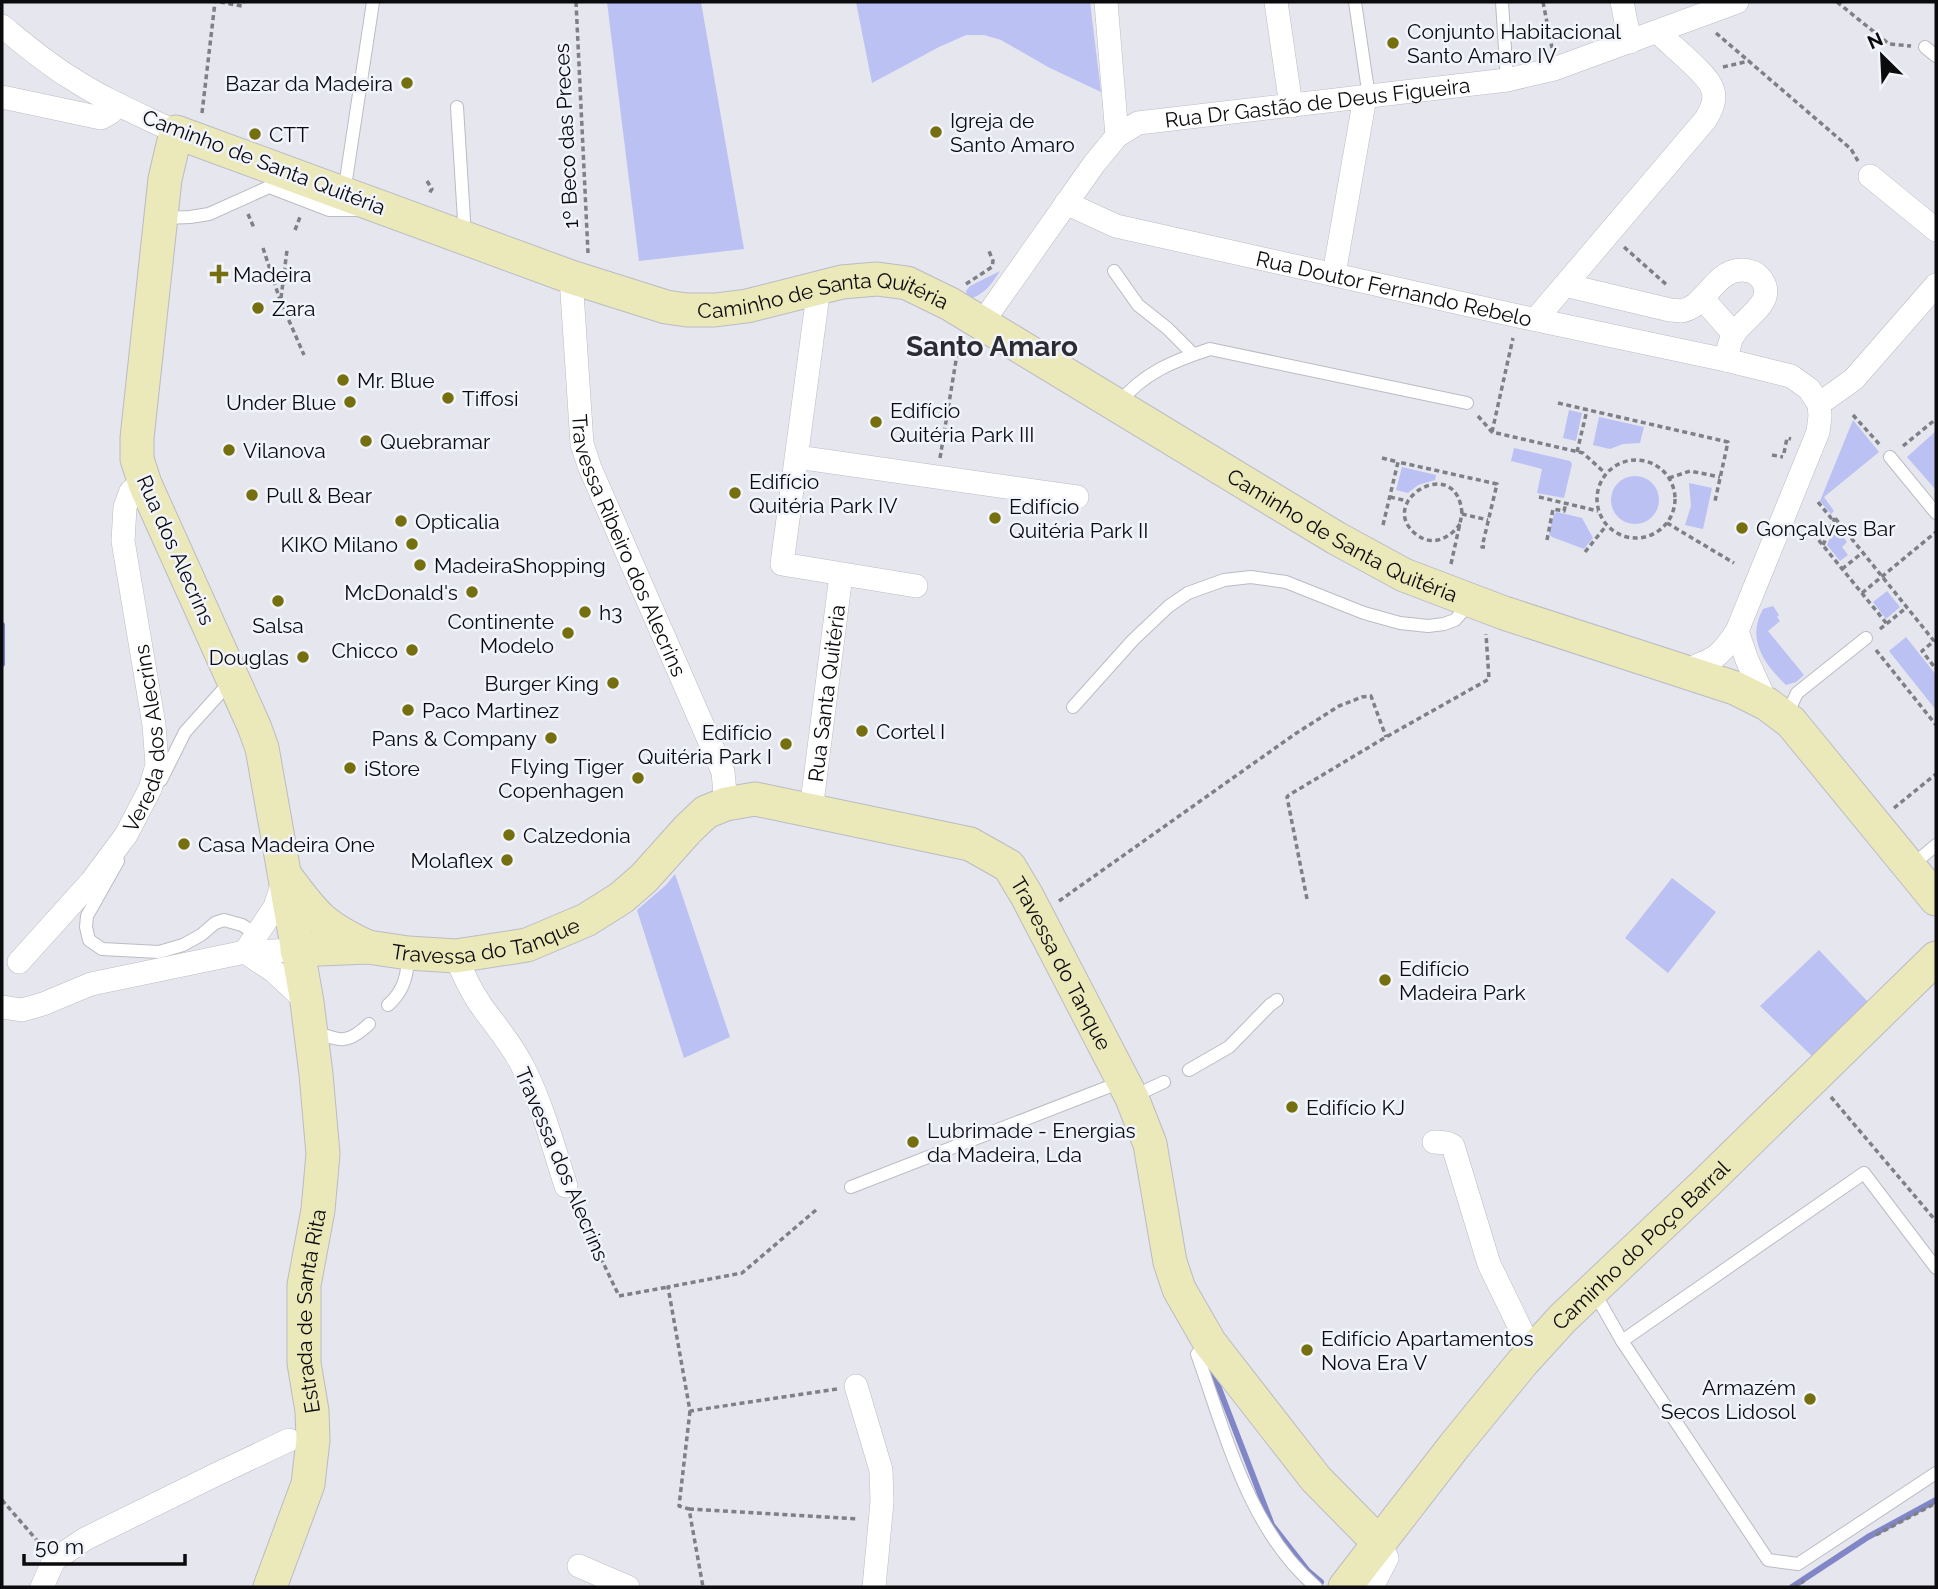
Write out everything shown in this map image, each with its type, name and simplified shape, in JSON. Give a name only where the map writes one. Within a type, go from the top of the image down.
[{"type":"street","points":[[1106,2],[1117,136]]},
{"type":"street","points":[[1276,2],[1291,106]]},
{"type":"street","points":[[1622,2],[1630,42]]},
{"type":"street","name":"Rua Dr Gastão de Deus Figueira","points":[[971,333],[1094,164],[1117,136],[1138,123],[1507,80],[1554,69],[1737,2]]},
{"type":"street","name":"Caminho de Santa Quitéria","points":[[2,26],[71,79],[118,104],[189,125],[270,177],[344,193],[383,208],[580,266],[666,307],[715,310],[747,306],[842,282],[877,279],[907,283],[950,304],[971,333],[1117,404],[1404,575],[1471,601],[1735,688],[1779,713],[1936,899]]},
{"type":"street","points":[[1526,323],[1566,285],[1712,109],[1713,89],[1707,79],[1658,32]]},
{"type":"street","points":[[2,97],[101,118],[118,104]]},
{"type":"street","points":[[1334,274],[1367,97]]},
{"type":"street","name":"Rua dos Alecrins","points":[[189,125],[168,164],[137,438],[137,459],[145,484],[262,748],[297,950]]},
{"type":"street","points":[[1870,176],[1936,230]]},
{"type":"street","name":"Rua Doutor Fernando Rebelo","points":[[1066,203],[1116,226],[1334,274],[1526,323],[1726,360],[1791,376],[1809,389],[1819,404]]},
{"type":"street","name":"Travessa Ribeiro dos Alecrins","points":[[580,266],[582,444],[590,468],[723,772],[726,804]]},
{"type":"street","points":[[1566,285],[1681,311],[1690,308],[1719,279],[1734,271],[1747,270],[1757,274],[1764,284],[1764,299],[1734,334],[1726,360]]},
{"type":"street","points":[[1685,670],[1710,661],[1724,651],[1737,631],[1818,432],[1819,404],[1854,379],[1936,285]]},
{"type":"street","name":"Rua Santa Quitéria","points":[[814,289],[817,302],[782,564],[916,586]]},
{"type":"street","points":[[1702,298],[1734,334]]},
{"type":"street","points":[[797,457],[1077,497]]},
{"type":"street","name":"Vereda dos Alecrins","points":[[19,962],[91,882],[126,835],[150,789],[157,765],[154,725],[123,541],[125,507],[131,491],[145,484]]},
{"type":"street","name":"Rua Santa Quitéria","points":[[810,809],[841,575]]},
{"type":"street","points":[[1737,631],[1747,660],[1779,713]]},
{"type":"street","name":"Travessa do Tanque","points":[[2,1007],[22,1010],[91,984],[250,943],[297,950],[368,947],[456,956],[527,945],[586,920],[621,898],[644,878],[706,812],[726,804],[755,799],[972,837],[1009,866],[1128,1089],[1150,1144],[1170,1262],[1179,1289],[1210,1343],[1316,1479],[1379,1543]]},
{"type":"street","name":"Rua dos Alecrins","points":[[285,875],[311,911],[328,926],[368,947]]},
{"type":"street","points":[[285,875],[275,907],[250,943],[309,1016]]},
{"type":"street","name":"Estrada de Santa Rita","points":[[309,1016],[326,973],[339,962],[368,947]]},
{"type":"street","name":"Estrada de Santa Rita","points":[[270,1587],[308,1484],[313,1440],[312,1411],[304,1363],[304,1285],[318,1210],[323,1154],[309,1016],[297,950]]},
{"type":"street","name":"Travessa dos Alecrins","points":[[456,956],[478,1002],[523,1066],[539,1103],[566,1186]]},
{"type":"street","name":"Caminho do Poço Barral","points":[[1345,1587],[1455,1445],[1536,1347],[1592,1289],[1708,1181],[1936,958]]},
{"type":"street","points":[[1434,1142],[1453,1146],[1489,1264],[1524,1336],[1536,1347]]},
{"type":"street","points":[[856,1387],[881,1469],[883,1502],[874,1587]]},
{"type":"street","points":[[42,1587],[54,1560],[85,1539],[289,1440]]},
{"type":"street","points":[[1372,1587],[1387,1558],[1379,1543]]},
{"type":"street","points":[[579,1566],[628,1587]]},
{"type":"lane","points":[[344,193],[373,2]]},
{"type":"lane","points":[[1355,2],[1367,97]]},
{"type":"lane","points":[[1502,2],[1507,80]]},
{"type":"lane","points":[[1925,47],[1936,56]]},
{"type":"lane","points":[[457,107],[464,220]]},
{"type":"lane","points":[[162,218],[190,218],[209,214],[270,177],[329,209],[383,208]]},
{"type":"lane","points":[[1114,271],[1138,305],[1167,328],[1193,354]]},
{"type":"lane","points":[[1117,404],[1143,379],[1181,358],[1210,349],[1467,403]]},
{"type":"lane","points":[[1890,457],[1936,513]]},
{"type":"lane","points":[[1073,707],[1133,640],[1169,606],[1188,593],[1224,580],[1251,577],[1286,582],[1364,613],[1400,623],[1428,626],[1455,620],[1471,601]]},
{"type":"lane","points":[[1779,713],[1791,706],[1797,693],[1866,638]]},
{"type":"lane","points":[[233,679],[185,732],[87,916],[86,927],[89,940],[102,949],[159,952],[183,945],[215,923],[224,920],[242,925],[250,943]]},
{"type":"lane","points":[[1910,867],[1936,845]]},
{"type":"lane","points":[[388,1005],[403,987],[408,953]]},
{"type":"lane","points":[[1189,1070],[1229,1047],[1277,1000]]},
{"type":"lane","points":[[309,1016],[330,1038],[344,1041],[356,1036],[369,1024]]},
{"type":"lane","points":[[851,1187],[1128,1089],[1164,1082]]},
{"type":"lane","points":[[1622,1341],[1864,1173],[1936,1268]]},
{"type":"lane","points":[[1592,1289],[1622,1341],[1768,1560],[1798,1564],[1936,1473]]},
{"type":"lane","points":[[1197,1354],[1242,1476],[1266,1529],[1302,1575],[1316,1587]]},
{"type":"path","points":[[189,125],[217,2],[242,6],[243,2]]},
{"type":"path","name":"1º Beco das Preces","points":[[576,2],[580,266]]},
{"type":"path","points":[[1543,2],[1554,57]]},
{"type":"path","points":[[1837,2],[1889,44],[1925,47]]},
{"type":"path","points":[[1707,25],[1851,149]]},
{"type":"path","points":[[1714,69],[1749,61]]},
{"type":"path","points":[[425,200],[432,189],[427,181]]},
{"type":"path","points":[[295,230],[303,209]]},
{"type":"path","points":[[247,212],[254,228]]},
{"type":"path","points":[[1617,241],[1675,293]]},
{"type":"path","points":[[263,248],[280,300],[304,355]]},
{"type":"path","points":[[280,300],[288,250]]},
{"type":"path","points":[[972,279],[992,267],[989,251]]},
{"type":"path","points":[[1492,432],[1526,323]]},
{"type":"path","points":[[942,447],[971,333]]},
{"type":"path","points":[[1467,403],[1492,432],[1583,453],[1605,473]]},
{"type":"path","points":[[1558,404],[1595,409],[1711,435],[1728,442],[1715,500],[1718,501]]},
{"type":"path","points":[[1577,452],[1587,410]]},
{"type":"path","points":[[1853,415],[1890,457],[1936,419]]},
{"type":"path","points":[[1772,455],[1783,455],[1787,441]]},
{"type":"path","points":[[1382,458],[1420,464],[1497,484],[1482,547],[1485,547]]},
{"type":"path","points":[[1638,460],[1661,468],[1669,478],[1674,489],[1673,512],[1667,523],[1658,531],[1648,536],[1626,537],[1606,526],[1598,511],[1597,494],[1605,473],[1626,461],[1638,460]]},
{"type":"path","points":[[1383,525],[1398,462]]},
{"type":"path","points":[[1669,478],[1690,471],[1720,477]]},
{"type":"path","points":[[1450,565],[1460,524],[1462,514],[1458,497],[1452,491],[1436,484],[1420,488],[1408,502],[1406,519],[1415,534],[1422,538],[1440,540],[1455,531],[1460,524]]},
{"type":"path","points":[[1390,497],[1408,502]]},
{"type":"path","points":[[1539,497],[1598,511]]},
{"type":"path","points":[[1818,502],[1835,518],[1934,641],[1922,651],[1936,669]]},
{"type":"path","points":[[1547,540],[1553,509],[1564,511],[1566,503]]},
{"type":"path","points":[[1462,514],[1488,520]]},
{"type":"path","points":[[1823,545],[1835,518]]},
{"type":"path","points":[[1667,523],[1734,564]]},
{"type":"path","points":[[1585,552],[1606,526]]},
{"type":"path","points":[[1808,527],[1887,624],[1907,607]]},
{"type":"path","points":[[1861,593],[1936,532]]},
{"type":"path","points":[[1842,569],[1862,553]]},
{"type":"path","points":[[1307,899],[1287,797],[1489,679],[1486,631]]},
{"type":"path","points":[[1866,638],[1936,725]]},
{"type":"path","points":[[1049,908],[1295,734],[1339,706],[1371,696],[1386,737]]},
{"type":"path","points":[[1896,806],[1936,774]]},
{"type":"path","points":[[1823,1087],[1936,1221]]},
{"type":"path","name":"Travessa dos Alecrins","points":[[566,1186],[618,1296],[742,1273],[816,1210]]},
{"type":"path","points":[[668,1287],[690,1411],[679,1506],[689,1509],[881,1520]]},
{"type":"path","points":[[690,1411],[856,1387]]},
{"type":"path","points":[[2,1500],[54,1560]]},
{"type":"path","points":[[1869,1539],[1936,1503]]},
{"type":"path","points":[[689,1509],[703,1587]]},
{"type":"path","points":[[1794,1587],[1805,1580]]},
{"type":"shaded area","points":[[607,2],[701,2],[744,249],[639,261]]},
{"type":"shaded area","points":[[856,2],[1090,2],[1101,92],[1048,67],[1001,40],[984,35],[966,35],[872,83]]},
{"type":"shaded area","points":[[1000,271],[981,293],[972,298],[967,296],[966,291],[970,286]]},
{"type":"shaded area","points":[[1569,410],[1582,413],[1576,441],[1563,438]]},
{"type":"shaded area","points":[[1599,417],[1644,427],[1640,443],[1623,444],[1610,449],[1593,445]]},
{"type":"shaded area","points":[[1853,420],[1879,452],[1824,497],[1834,511],[1831,514],[1820,501]]},
{"type":"shaded area","points":[[1936,431],[1936,490],[1907,457]]},
{"type":"shaded area","points":[[1514,448],[1570,461],[1572,464],[1564,498],[1537,493],[1542,469],[1511,461]]},
{"type":"shaded area","points":[[1402,467],[1436,475],[1435,480],[1418,485],[1408,493],[1396,490]]},
{"type":"shaded area","points":[[1635,476],[1652,483],[1659,500],[1652,517],[1635,524],[1618,517],[1611,500],[1618,483]]},
{"type":"shaded area","points":[[1689,483],[1712,488],[1703,529],[1685,525],[1691,506]]},
{"type":"shaded area","points":[[1557,512],[1582,518],[1593,538],[1584,549],[1549,534],[1554,514]]},
{"type":"shaded area","points":[[1835,526],[1847,542],[1842,547],[1848,555],[1840,561],[1827,545]]},
{"type":"shaded area","points":[[1887,591],[1900,607],[1886,619],[1873,602]]},
{"type":"shaded area","points":[[1773,606],[1780,621],[1768,631],[1804,675],[1796,682],[1786,685],[1765,660],[1757,641],[1758,620],[1763,609]]},
{"type":"shaded area","points":[[1906,637],[1936,675],[1936,710],[1889,651]]},
{"type":"shaded area","points":[[675,874],[730,1037],[684,1058],[637,910]]},
{"type":"shaded area","points":[[1672,878],[1716,912],[1668,973],[1625,938]]},
{"type":"shaded area","points":[[1819,950],[1869,1003],[1813,1057],[1760,1006]]},
{"type":"waterway","points":[[2,625],[2,664]]},
{"type":"waterway","points":[[1212,1370],[1272,1525],[1308,1571],[1321,1582]]},
{"type":"waterway","points":[[1792,1587],[1868,1537],[1936,1500]]},
{"type":"place","name":"Conjunto Habitacional Santo Amaro IV","points":[[1393,43]]},
{"type":"place","name":"Bazar da Madeira","points":[[407,83]]},
{"type":"place","name":"Igreja de Santo Amaro","points":[[936,132]]},
{"type":"place","name":"CTT","points":[[255,134]]},
{"type":"place","name":"Madeira","points":[[219,274]]},
{"type":"place","name":"Zara","points":[[258,308]]},
{"type":"place","name":"Mr. Blue","points":[[343,380]]},
{"type":"place","name":"Tiffosi","points":[[448,398]]},
{"type":"place","name":"Under Blue","points":[[350,402]]},
{"type":"place","name":"Edifício Quitéria Park III","points":[[876,422]]},
{"type":"place","name":"Quebramar","points":[[366,441]]},
{"type":"place","name":"Vilanova","points":[[229,450]]},
{"type":"place","name":"Edifício Quitéria Park IV","points":[[735,493]]},
{"type":"place","name":"Pull & Bear","points":[[252,495]]},
{"type":"place","name":"Edifício Quitéria Park II","points":[[995,518]]},
{"type":"place","name":"Opticalia","points":[[401,521]]},
{"type":"place","name":"Gonçalves Bar","points":[[1742,528]]},
{"type":"place","name":"KIKO Milano","points":[[412,544]]},
{"type":"place","name":"MadeiraShopping","points":[[420,565]]},
{"type":"place","name":"McDonald's","points":[[472,592]]},
{"type":"place","name":"Salsa","points":[[278,601]]},
{"type":"place","name":"h3","points":[[585,612]]},
{"type":"place","name":"Continente Modelo","points":[[568,633]]},
{"type":"place","name":"Chicco","points":[[412,650]]},
{"type":"place","name":"Douglas","points":[[303,657]]},
{"type":"place","name":"Burger King","points":[[613,683]]},
{"type":"place","name":"Paco Martinez","points":[[408,710]]},
{"type":"place","name":"Cortel I","points":[[862,731]]},
{"type":"place","name":"Pans & Company","points":[[551,738]]},
{"type":"place","name":"Edifício Quitéria Park I","points":[[786,744]]},
{"type":"place","name":"iStore","points":[[350,768]]},
{"type":"place","name":"Flying Tiger Copenhagen","points":[[638,778]]},
{"type":"place","name":"Calzedonia","points":[[509,835]]},
{"type":"place","name":"Casa Madeira One","points":[[184,844]]},
{"type":"place","name":"Molaflex","points":[[507,860]]},
{"type":"place","name":"Edifício Madeira Park","points":[[1385,980]]},
{"type":"place","name":"Edifício KJ","points":[[1292,1107]]},
{"type":"place","name":"Lubrimade - Energias da Madeira, Lda","points":[[913,1142]]},
{"type":"place","name":"Edifício Apartamentos Nova Era V","points":[[1307,1350]]},
{"type":"place","name":"Armazém Secos Lidosol","points":[[1810,1399]]},
{"type":"district","name":"Santo Amaro","points":[[992,346]]}]
